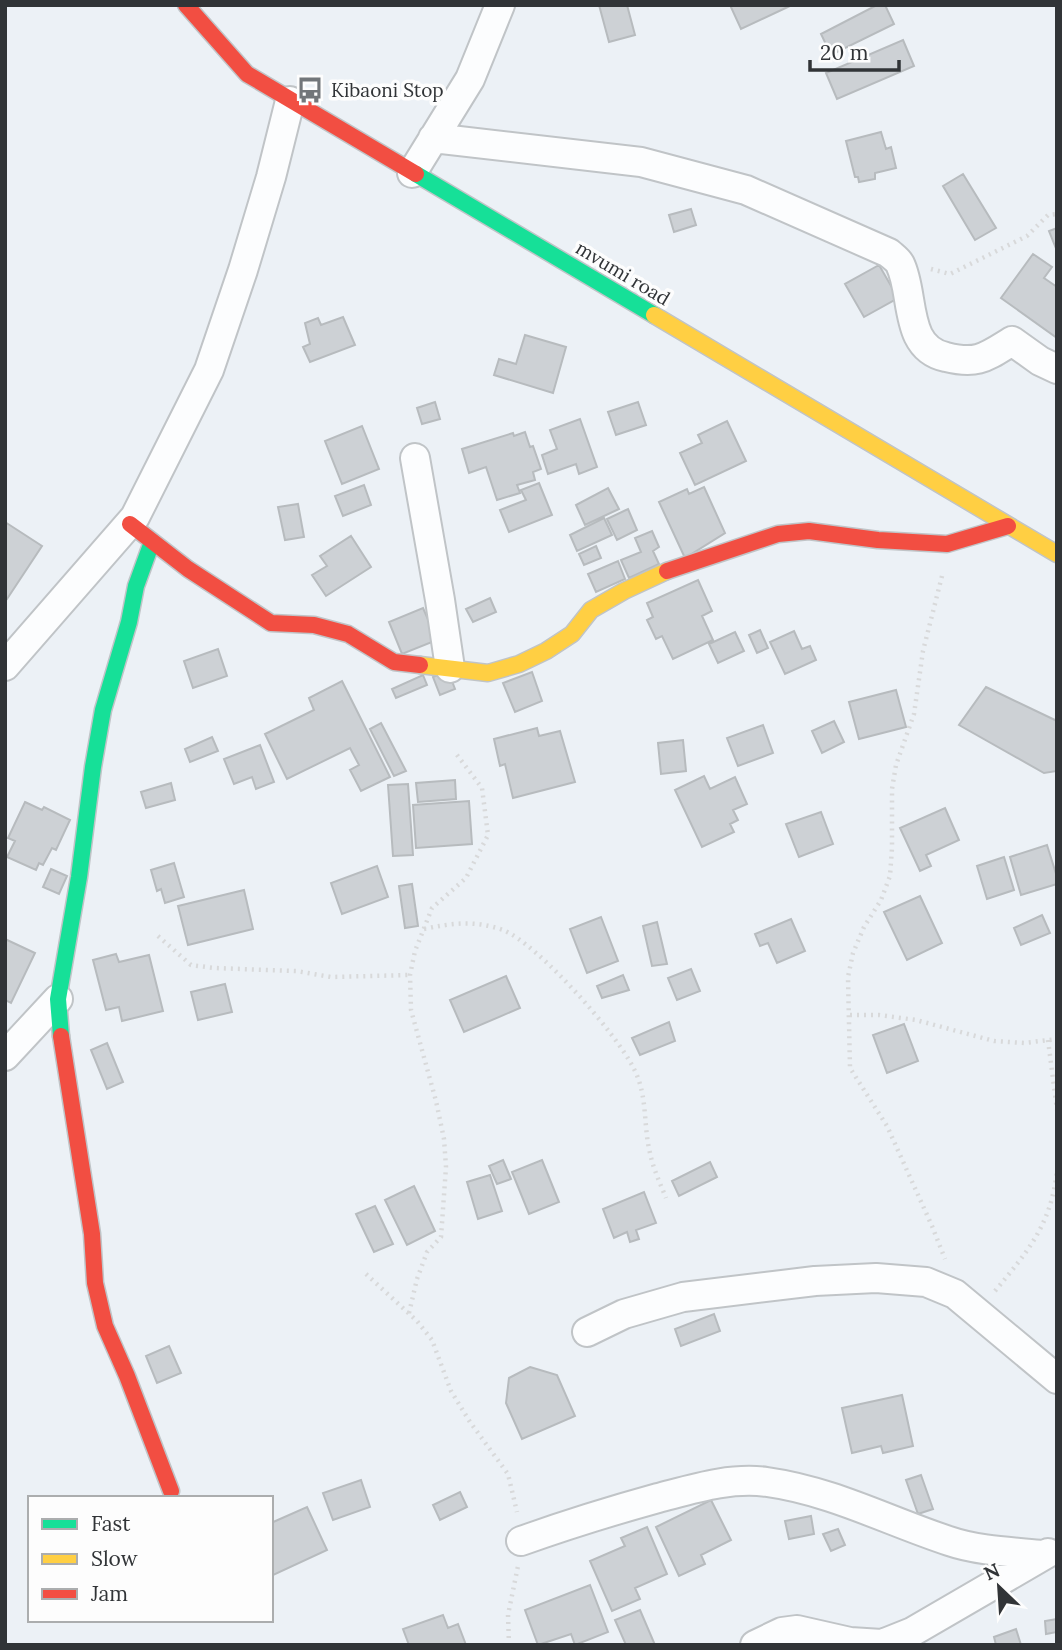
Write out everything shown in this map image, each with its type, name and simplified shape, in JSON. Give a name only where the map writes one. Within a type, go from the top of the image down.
[{"type":"street","name":"mvumi road","points":[[186,5],[247,74],[1057,554]]},
{"type":"street","points":[[412,173],[470,79],[500,5]]},
{"type":"street","points":[[5,666],[130,524],[209,370],[243,270],[290,101]]},
{"type":"street","points":[[433,138],[641,162],[746,190],[889,253],[899,262],[915,330],[924,343],[938,355],[960,360],[985,358],[1012,341],[1040,361],[1057,369]]},
{"type":"street","points":[[415,458],[450,668]]},
{"type":"street","points":[[130,524],[188,569],[271,623],[314,625],[348,634],[394,662],[488,673],[519,664],[546,651],[572,634],[591,610],[624,590],[660,574],[778,534],[809,531],[878,540],[947,544],[1008,526]]},
{"type":"street","points":[[152,541],[136,586],[129,622],[103,710],[58,999],[63,1059],[92,1234],[95,1283],[103,1315],[171,1491]]},
{"type":"street","points":[[5,1056],[58,999]]},
{"type":"street","points":[[587,1332],[624,1314],[683,1297],[815,1281],[876,1278],[926,1282],[955,1294],[979,1311],[1057,1379]]},
{"type":"street","points":[[521,1541],[590,1517],[678,1493],[729,1481],[765,1481],[808,1490],[860,1506],[951,1542],[1002,1551],[1050,1552]]},
{"type":"street","points":[[755,1645],[782,1632],[797,1630],[849,1642],[881,1644],[912,1632],[1050,1552]]},
{"type":"path","points":[[899,262],[950,274],[1027,236],[1048,215],[1057,214]]},
{"type":"path","points":[[947,544],[923,651],[914,713],[896,765],[892,789],[890,876],[881,900],[853,953],[848,977],[850,1068],[893,1139],[932,1226],[955,1294]]},
{"type":"path","points":[[408,1313],[427,1252],[441,1237],[446,1167],[444,1139],[436,1101],[411,1010],[410,975],[415,951],[432,908],[466,878],[488,835],[482,788],[454,751]]},
{"type":"path","points":[[423,930],[469,922],[505,931],[525,943],[578,995],[613,1037],[635,1070],[643,1095],[649,1152],[666,1198]]},
{"type":"path","points":[[158,936],[191,965],[296,971],[331,977],[410,975]]},
{"type":"path","points":[[850,1015],[879,1015],[916,1020],[994,1041],[1024,1043],[1057,1039]]},
{"type":"path","points":[[1048,1040],[1057,1110]]},
{"type":"path","points":[[979,1311],[1022,1257],[1044,1224],[1057,1171]]},
{"type":"path","points":[[366,1274],[408,1313],[432,1340],[451,1391],[508,1474],[521,1541],[508,1615],[509,1645]]},
{"type":"building","points":[[599,5],[627,5],[635,35],[609,42]]},
{"type":"building","points":[[730,5],[792,5],[741,29]]},
{"type":"building","points":[[877,5],[885,5],[894,24],[831,55],[821,34]]},
{"type":"building","points":[[903,40],[914,66],[837,99],[826,73]]},
{"type":"building","points":[[881,132],[886,149],[891,147],[896,168],[875,173],[875,179],[859,182],[858,177],[855,177],[846,141]]},
{"type":"building","points":[[963,174],[996,228],[975,240],[943,186]]},
{"type":"building","points":[[691,209],[696,225],[674,232],[669,215]]},
{"type":"building","points":[[1057,228],[1057,251],[1049,231]]},
{"type":"building","points":[[1033,254],[1052,267],[1044,278],[1057,287],[1057,338],[1001,298]]},
{"type":"building","points":[[879,265],[898,298],[864,317],[845,284]]},
{"type":"building","points":[[343,317],[355,345],[310,362],[303,347],[310,344],[305,323],[318,318],[321,325]]},
{"type":"building","points":[[525,335],[566,347],[553,393],[494,375],[499,359],[516,364]]},
{"type":"building","points":[[435,402],[440,419],[422,424],[417,408]]},
{"type":"building","points":[[638,402],[646,425],[616,435],[608,412]]},
{"type":"building","points":[[580,419],[597,467],[579,474],[576,464],[548,474],[542,455],[557,449],[550,430]]},
{"type":"building","points":[[727,421],[746,461],[695,485],[680,453],[702,443],[698,435]]},
{"type":"building","points":[[362,426],[379,469],[342,484],[325,441]]},
{"type":"building","points":[[525,432],[541,469],[533,472],[535,480],[517,485],[520,493],[497,500],[486,467],[469,473],[462,449],[513,433],[514,436]]},
{"type":"building","points":[[539,483],[552,515],[509,532],[500,510],[526,500],[521,490]]},
{"type":"building","points":[[364,485],[371,505],[343,516],[335,496]]},
{"type":"building","points":[[704,487],[725,533],[685,558],[659,502],[687,489],[689,494]]},
{"type":"building","points":[[608,488],[619,509],[585,525],[576,505]]},
{"type":"building","points":[[298,504],[304,537],[285,540],[278,507]]},
{"type":"building","points":[[628,509],[637,530],[617,540],[607,519]]},
{"type":"building","points":[[604,518],[612,535],[577,551],[570,535]]},
{"type":"building","points":[[5,522],[42,546],[7,599],[5,598]]},
{"type":"building","points":[[652,531],[659,547],[653,551],[659,564],[629,578],[621,560],[641,552],[635,538]]},
{"type":"building","points":[[351,536],[371,567],[326,596],[312,575],[327,566],[320,556]]},
{"type":"building","points":[[596,546],[601,558],[584,565],[579,554]]},
{"type":"building","points":[[618,561],[625,579],[596,592],[588,574]]},
{"type":"building","points":[[698,580],[712,611],[702,616],[713,640],[673,659],[662,636],[656,639],[647,620],[653,617],[647,603]]},
{"type":"building","points":[[490,598],[496,612],[473,622],[466,609]]},
{"type":"building","points":[[423,608],[437,640],[402,654],[389,622]]},
{"type":"building","points":[[760,630],[768,648],[757,653],[749,635]]},
{"type":"building","points":[[794,631],[802,649],[810,646],[816,660],[785,674],[770,642]]},
{"type":"building","points":[[735,632],[744,651],[718,663],[709,644]]},
{"type":"building","points":[[218,649],[227,676],[193,688],[184,661]]},
{"type":"building","points":[[448,671],[455,689],[440,695],[433,677]]},
{"type":"building","points":[[532,672],[542,701],[515,712],[503,683]]},
{"type":"building","points":[[423,675],[427,685],[396,698],[392,689]]},
{"type":"building","points":[[342,681],[390,777],[361,791],[350,770],[359,765],[350,748],[287,779],[265,734],[314,710],[309,698]]},
{"type":"building","points":[[986,687],[1057,721],[1057,771],[1044,773],[959,725]]},
{"type":"building","points":[[896,690],[906,727],[859,739],[849,702]]},
{"type":"building","points":[[834,721],[844,742],[822,753],[812,731]]},
{"type":"building","points":[[381,723],[406,771],[394,776],[370,729]]},
{"type":"building","points":[[763,725],[773,753],[738,766],[727,738]]},
{"type":"building","points":[[537,728],[539,736],[560,731],[575,782],[513,798],[505,764],[500,766],[494,739]]},
{"type":"building","points":[[212,737],[218,751],[190,762],[185,749]]},
{"type":"building","points":[[683,740],[686,771],[661,774],[658,743]]},
{"type":"building","points":[[260,745],[274,782],[256,789],[252,777],[234,784],[224,759]]},
{"type":"building","points":[[704,776],[710,789],[735,777],[747,804],[733,810],[738,820],[730,824],[734,832],[702,847],[675,790]]},
{"type":"building","points":[[455,780],[456,799],[418,802],[416,783]]},
{"type":"building","points":[[171,783],[175,800],[146,808],[141,792]]},
{"type":"building","points":[[408,784],[413,855],[393,856],[388,785]]},
{"type":"building","points":[[469,801],[472,844],[416,848],[413,805]]},
{"type":"building","points":[[25,802],[42,810],[44,807],[70,820],[56,850],[52,848],[43,865],[39,863],[36,870],[7,857],[15,841],[8,838]]},
{"type":"building","points":[[945,808],[959,840],[926,855],[931,866],[920,871],[900,828]]},
{"type":"building","points":[[821,812],[833,844],[799,857],[786,824]]},
{"type":"building","points":[[1047,845],[1057,884],[1021,895],[1010,857]]},
{"type":"building","points":[[1004,857],[1014,890],[987,899],[977,866]]},
{"type":"building","points":[[174,863],[184,897],[165,903],[161,889],[157,891],[151,870]]},
{"type":"building","points":[[377,866],[388,897],[342,914],[331,883]]},
{"type":"building","points":[[51,869],[67,876],[59,894],[43,887]]},
{"type":"building","points":[[412,884],[418,926],[405,928],[399,886]]},
{"type":"building","points":[[244,890],[253,929],[188,945],[178,906]]},
{"type":"building","points":[[920,896],[942,943],[907,960],[884,912]]},
{"type":"building","points":[[1042,915],[1050,933],[1021,945],[1014,928]]},
{"type":"building","points":[[601,917],[618,961],[587,973],[570,929]]},
{"type":"building","points":[[791,919],[805,951],[777,963],[768,943],[760,946],[755,934]]},
{"type":"building","points":[[657,922],[667,964],[652,966],[643,926]]},
{"type":"building","points":[[5,939],[35,953],[11,1003],[5,1000]]},
{"type":"building","points":[[116,954],[119,962],[149,955],[163,1011],[122,1021],[119,1007],[106,1010],[93,960]]},
{"type":"building","points":[[691,969],[700,991],[677,1000],[668,978]]},
{"type":"building","points":[[623,975],[629,990],[602,998],[597,986]]},
{"type":"building","points":[[506,976],[520,1008],[464,1032],[450,1000]]},
{"type":"building","points":[[225,984],[232,1012],[198,1020],[191,992]]},
{"type":"building","points":[[669,1022],[675,1041],[640,1055],[632,1038]]},
{"type":"building","points":[[904,1024],[918,1061],[887,1073],[873,1035]]},
{"type":"building","points":[[107,1043],[123,1082],[107,1089],[91,1050]]},
{"type":"building","points":[[503,1160],[511,1179],[497,1184],[489,1166]]},
{"type":"building","points":[[542,1160],[559,1202],[529,1214],[512,1172]]},
{"type":"building","points":[[710,1162],[717,1177],[679,1196],[672,1181]]},
{"type":"building","points":[[490,1175],[502,1211],[478,1219],[467,1182]]},
{"type":"building","points":[[414,1186],[435,1231],[407,1245],[385,1200]]},
{"type":"building","points":[[644,1192],[656,1223],[636,1230],[639,1239],[630,1242],[627,1232],[614,1238],[603,1209]]},
{"type":"building","points":[[375,1206],[393,1244],[374,1252],[356,1214]]},
{"type":"building","points":[[714,1314],[720,1331],[681,1346],[675,1329]]},
{"type":"building","points":[[169,1346],[181,1373],[157,1383],[146,1356]]},
{"type":"building","points":[[530,1367],[557,1375],[575,1416],[522,1439],[506,1403],[509,1378]]},
{"type":"building","points":[[902,1395],[913,1446],[883,1453],[881,1446],[852,1453],[842,1408]]},
{"type":"building","points":[[921,1475],[933,1509],[918,1514],[906,1480]]},
{"type":"building","points":[[361,1480],[370,1507],[333,1520],[323,1493]]},
{"type":"building","points":[[460,1492],[467,1507],[440,1520],[433,1505]]},
{"type":"building","points":[[711,1500],[731,1540],[701,1555],[705,1564],[679,1576],[656,1527]]},
{"type":"building","points":[[307,1507],[327,1550],[273,1575],[273,1522]]},
{"type":"building","points":[[811,1516],[814,1534],[789,1539],[785,1521]]},
{"type":"building","points":[[647,1527],[667,1574],[635,1588],[640,1599],[612,1611],[590,1561],[625,1546],[621,1538]]},
{"type":"building","points":[[838,1529],[845,1545],[831,1551],[823,1534]]},
{"type":"building","points":[[590,1585],[608,1632],[575,1645],[571,1634],[538,1645],[525,1610]]},
{"type":"building","points":[[640,1610],[655,1645],[626,1645],[615,1620]]},
{"type":"building","points":[[443,1615],[448,1628],[458,1624],[466,1645],[409,1645],[403,1629]]},
{"type":"building","points":[[1057,1619],[1057,1632],[1046,1634],[1045,1621]]},
{"type":"building","points":[[1016,1629],[1021,1645],[996,1645],[994,1637]]},
{"type":"traffic: fast","points":[[416,174],[654,315]]},
{"type":"traffic: fast","points":[[61,1036],[58,999],[103,710],[129,622],[136,586],[152,542]]},
{"type":"traffic: slow","points":[[654,315],[1057,554]]},
{"type":"traffic: slow","points":[[420,665],[488,673],[519,664],[572,634],[591,610],[667,571]]},
{"type":"traffic: jam","points":[[186,5],[247,74],[416,174]]},
{"type":"traffic: jam","points":[[130,524],[188,569],[271,623],[314,625],[348,634],[394,662],[420,665]]},
{"type":"traffic: jam","points":[[667,571],[778,534],[809,531],[878,540],[947,544],[1008,526]]},
{"type":"traffic: jam","points":[[61,1036],[92,1234],[95,1283],[105,1326],[171,1491]]},
{"type":"place","name":"Kibaoni Stop","points":[[310,90]]}]
